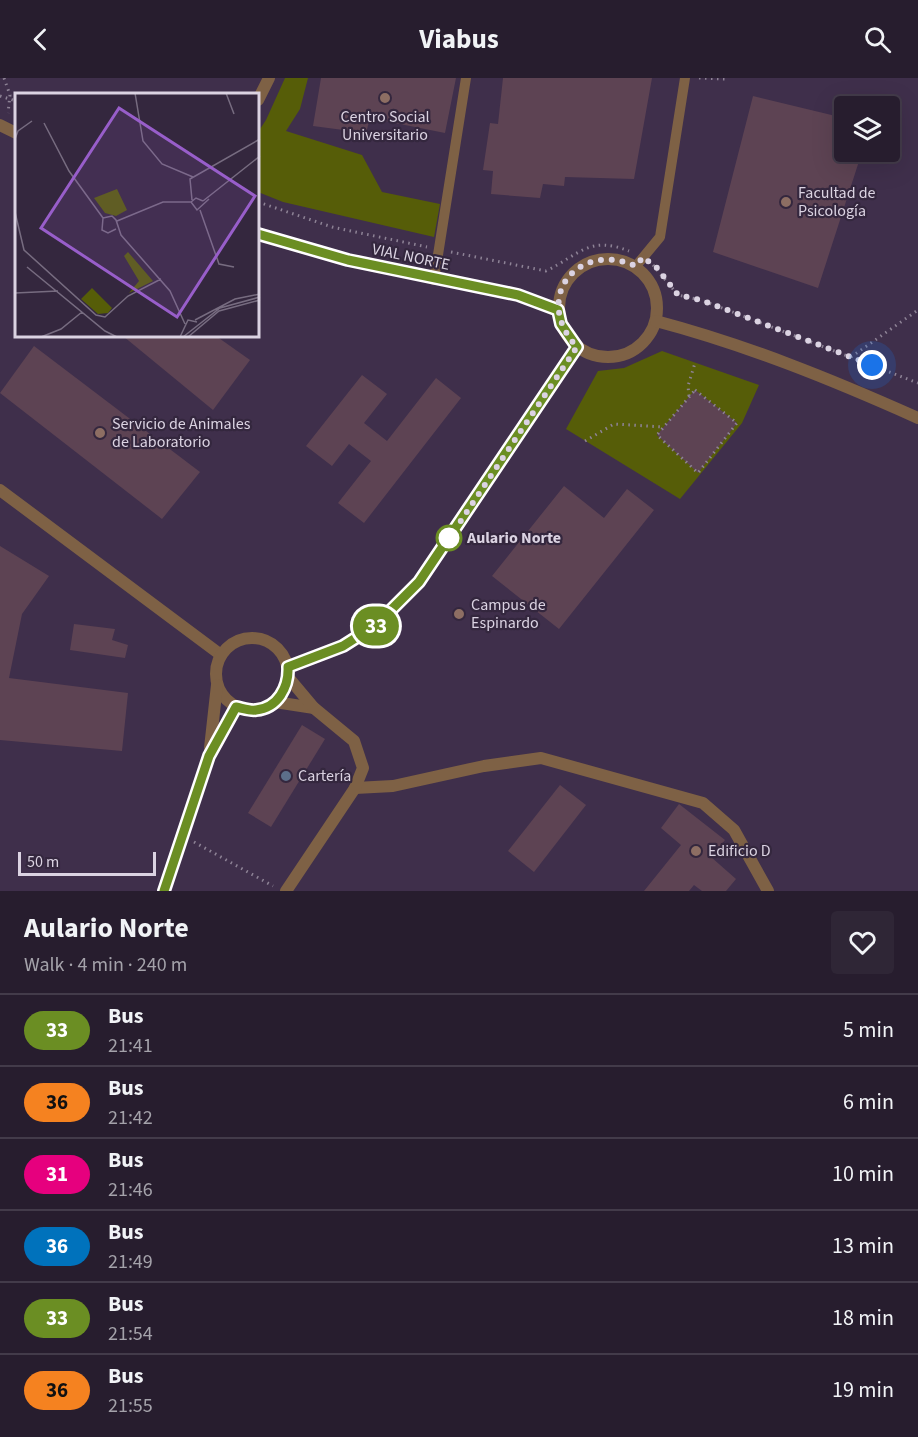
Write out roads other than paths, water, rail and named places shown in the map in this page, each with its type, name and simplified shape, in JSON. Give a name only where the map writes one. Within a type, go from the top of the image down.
[{"type":"street","points":[[260,96],[269,78]]},
{"type":"street","name":"VIAL NORTE","points":[[260,235],[348,260],[434,280],[518,295],[558,310]]},
{"type":"street","points":[[601,258],[640,262],[657,301],[656,321],[648,337],[635,349],[619,356],[602,357],[577,347],[561,324],[558,310],[561,292],[570,276],[584,264],[601,258]]},
{"type":"street","points":[[656,321],[703,333],[794,365],[918,418]]},
{"type":"street","points":[[288,672],[343,646],[376,625],[419,582],[577,347]]},
{"type":"street","points":[[0,490],[222,655]]},
{"type":"street","points":[[209,756],[217,684],[216,669],[222,655],[233,644],[248,638],[259,639],[279,649],[288,672],[314,708],[354,741],[363,768],[355,788],[284,891]]},
{"type":"street","points":[[217,684],[224,697],[236,707],[256,710],[275,702],[284,691],[288,672]]},
{"type":"street","points":[[275,702],[314,708]]},
{"type":"street","points":[[164,891],[209,756],[236,707]]},
{"type":"street","points":[[355,788],[393,786],[484,766],[541,758],[703,804],[734,830],[768,891]]},
{"type":"lane","points":[[434,280],[466,78]]},
{"type":"lane","points":[[640,262],[660,237],[685,78]]},
{"type":"place","name":"Centro Social Universitario","points":[[385,98]]},
{"type":"place","name":"Facultad de Psicología","points":[[786,202]]},
{"type":"place","name":"Servicio de Animales de Laboratorio","points":[[100,433]]},
{"type":"place","name":"Aulario Norte","points":[[449,538]]},
{"type":"place","name":"Campus de Espinardo","points":[[459,614]]},
{"type":"place","name":"Cartería","points":[[286,776]]},
{"type":"place","name":"Edificio D","points":[[696,851]]}]
